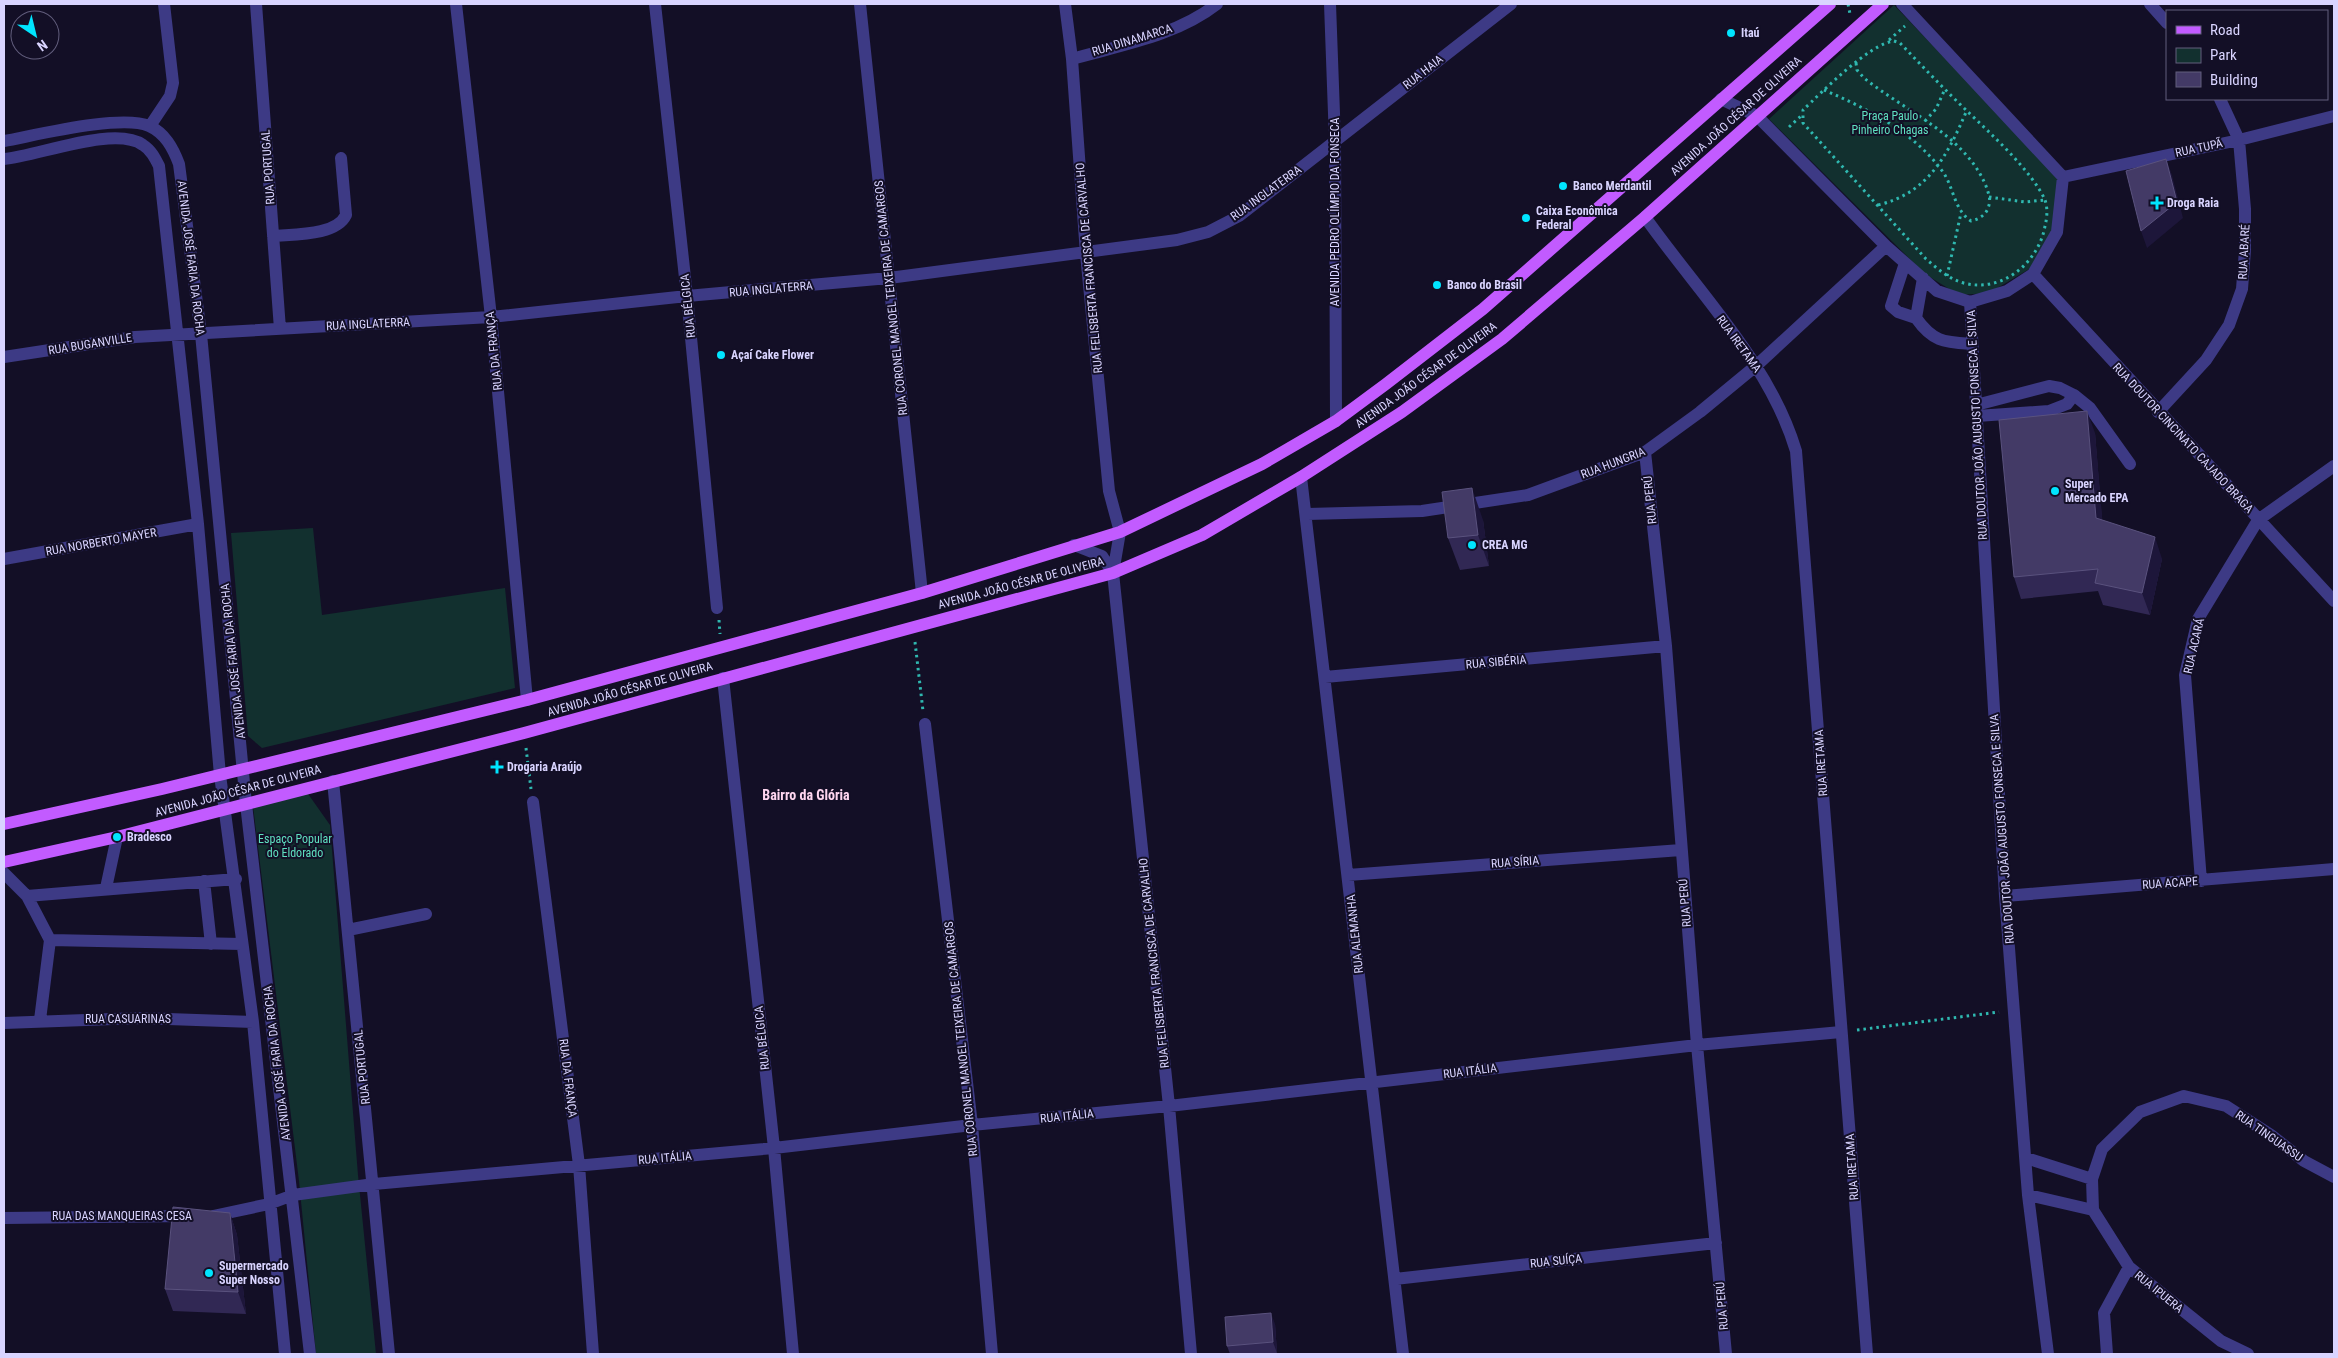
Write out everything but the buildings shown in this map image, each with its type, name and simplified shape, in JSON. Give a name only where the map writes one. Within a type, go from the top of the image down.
[{"type":"main road","name":"AVENIDA JOÃO CÉSAR DE OLIVEIRA","points":[[4,824],[220,775],[527,700],[922,593],[1120,532],[1262,464],[1336,421],[1482,309],[1721,99],[1819,9],[1830,4]]},
{"type":"main road","name":"AVENIDA JOÃO CÉSAR DE OLIVEIRA","points":[[4,862],[117,837],[524,732],[1114,573],[1202,535],[1301,477],[1402,412],[1502,338],[1645,217],[1883,4]]},
{"type":"street","points":[[4,141],[111,122],[133,121],[150,126],[170,96],[173,83],[164,4]]},
{"type":"street","name":"RUA PORTUGAL","points":[[256,4],[280,329]]},
{"type":"street","name":"RUA DA FRANÇA","points":[[456,4],[491,317],[527,700]]},
{"type":"street","name":"RUA BÉLGICA","points":[[655,4],[687,296],[717,608]]},
{"type":"street","name":"RUA CORONEL MANOEL TEIXEIRA DE CAMARGOS","points":[[860,4],[922,593]]},
{"type":"street","name":"RUA FELISBERTA FRANCISCA DE CARVALHO","points":[[1065,4],[1072,59],[1086,254],[1109,492],[1120,532],[1114,573],[1169,1106],[1191,1354]]},
{"type":"street","name":"RUA DINAMARCA","points":[[1072,59],[1165,33],[1217,4]]},
{"type":"street","name":"AVENIDA PEDRO OLÍMPIO DA FONSECA","points":[[1330,4],[1335,141],[1336,421]]},
{"type":"street","name":"RUA HAIA","points":[[1335,141],[1510,4]]},
{"type":"street","points":[[1721,99],[1757,116],[1886,246],[1937,291],[1970,302],[2007,291],[2033,274],[2057,232],[2063,177],[1902,4]]},
{"type":"street","points":[[2153,5],[2166,22]]},
{"type":"street","name":"RUA ABARÉ","points":[[2158,412],[2206,360],[2229,325],[2242,289],[2245,250],[2245,209],[2239,140],[2220,100]]},
{"type":"street","name":"RUA TUPÃ","points":[[2063,177],[2239,140],[2334,116]]},
{"type":"street","name":"AVENIDA JOSÉ FARIA DA ROCHA","points":[[150,126],[162,134],[173,148],[179,164],[201,334],[246,804],[293,1194],[310,1354]]},
{"type":"street","name":"AVENIDA JOSÉ FARIA DA ROCHA","points":[[4,159],[95,140],[128,139],[142,144],[153,153],[159,166],[198,524],[220,775],[236,879],[242,944],[253,1022],[269,1204],[285,1354]]},
{"type":"street","name":"RUA INGLATERRA","points":[[176,333],[201,334],[491,317],[687,296],[889,278],[1086,254],[1177,240],[1208,232],[1239,216],[1335,141]]},
{"type":"street","points":[[273,236],[331,230],[342,224],[346,215],[341,158]]},
{"type":"street","name":"RUA IRETAMA","points":[[1645,217],[1756,365],[1788,424],[1796,451],[1867,1354]]},
{"type":"street","name":"RUA HUNGRIA","points":[[1307,514],[1422,511],[1528,495],[1645,452],[1700,412],[1756,365],[1886,246]]},
{"type":"street","points":[[1905,263],[1891,306],[1898,312],[1916,318],[1927,334],[1946,342],[1972,344]]},
{"type":"street","name":"RUA DOUTOR CINCINATO CAJADO BRAGA","points":[[2033,274],[2334,602]]},
{"type":"street","points":[[1916,318],[1922,278]]},
{"type":"street","name":"RUA DOUTOR JOÃO AUGUSTO FONSECA E SILVA","points":[[1970,302],[2006,896],[2016,1010],[2028,1194],[2048,1354]]},
{"type":"street","name":"RUA BUGANVILLE","points":[[4,357],[135,337],[176,333]]},
{"type":"street","points":[[1976,411],[2049,386],[2060,388],[2074,395],[2090,408],[2130,464]]},
{"type":"street","points":[[1976,411],[2049,411],[2067,404],[2074,395]]},
{"type":"street","name":"RUA PERÚ","points":[[1645,452],[1666,646],[1697,1045],[1726,1354]]},
{"type":"street","name":"RUA ACARÁ","points":[[2201,881],[2185,675],[2198,619],[2258,520],[2334,466]]},
{"type":"street","points":[[1301,477],[1307,514]]},
{"type":"street","name":"RUA ALEMANHA","points":[[1307,514],[1403,1354]]},
{"type":"street","name":"RUA NORBERTO MAYER","points":[[4,559],[198,524]]},
{"type":"street","points":[[1074,545],[1102,556],[1114,573]]},
{"type":"street","name":"RUA SIBÉRIA","points":[[1326,677],[1666,646]]},
{"type":"street","name":"RUA BÉLGICA","points":[[722,678],[774,1148],[793,1354]]},
{"type":"street","name":"RUA CORONEL MANOEL TEIXEIRA DE CAMARGOS","points":[[924,724],[972,1125],[992,1354]]},
{"type":"street","name":"RUA PORTUGAL","points":[[333,781],[374,1184],[389,1354]]},
{"type":"street","name":"RUA DA FRANÇA","points":[[533,802],[579,1165],[594,1354]]},
{"type":"street","points":[[106,888],[117,837]]},
{"type":"street","name":"RUA SÍRIA","points":[[1348,875],[1681,850]]},
{"type":"street","name":"RUA ACAPE","points":[[2006,896],[2334,869]]},
{"type":"street","points":[[4,873],[27,896],[50,940],[40,1020]]},
{"type":"street","points":[[27,896],[106,888],[236,879]]},
{"type":"street","points":[[204,881],[211,944]]},
{"type":"street","points":[[348,930],[426,914]]},
{"type":"street","points":[[50,940],[242,944]]},
{"type":"street","name":"RUA CASUARINAS","points":[[4,1023],[40,1020],[140,1018],[253,1022]]},
{"type":"street","name":"RUA ITÁLIA","points":[[293,1194],[374,1184],[774,1148],[972,1125],[1169,1106],[1697,1045],[1841,1032]]},
{"type":"street","name":"RUA TINGUASSU","points":[[2092,1179],[2102,1149],[2140,1112],[2184,1096],[2226,1106],[2271,1135],[2304,1160],[2334,1177]]},
{"type":"street","points":[[2026,1158],[2092,1179],[2093,1210],[2028,1194]]},
{"type":"street","name":"RUA DAS MANQUEIRAS CESA","points":[[4,1218],[214,1216],[269,1204],[293,1194]]},
{"type":"street","name":"RUA IPUERA","points":[[2093,1210],[2129,1267],[2221,1341],[2248,1354]]},
{"type":"street","name":"RUA SUÍÇA","points":[[1395,1279],[1716,1242]]},
{"type":"street","points":[[2107,1354],[2104,1313],[2129,1267]]},
{"type":"path","points":[[1888,41],[1900,43],[1999,141],[2025,171],[2045,200],[2048,213],[2043,238],[2029,262],[2011,275],[1990,284],[1970,284],[1947,276],[1926,259],[1803,122],[1803,110],[1824,90],[1915,18]]},
{"type":"path","points":[[1824,90],[1883,118],[1928,153],[1944,173],[1961,213],[1971,221],[1978,220],[1987,212],[1990,202],[1982,177],[1972,162],[1953,141],[1864,78],[1857,70],[1856,63]]},
{"type":"path","points":[[1924,121],[1936,109],[1945,89]]},
{"type":"path","points":[[1878,205],[1900,199],[1926,180],[1938,166],[1953,141],[1967,110]]},
{"type":"path","points":[[1989,197],[2025,202],[2045,200]]},
{"type":"path","points":[[1947,276],[1961,213]]},
{"type":"path","points":[[717,608],[722,647]]},
{"type":"path","points":[[913,627],[924,724]]},
{"type":"path","points":[[524,732],[533,802]]},
{"type":"path","points":[[1841,1032],[2016,1010]]},
{"type":"green space","name":"Praça Paulo Pinheiro Chagas","points":[[1894,5],[2058,177],[2053,230],[2031,268],[1989,293],[1959,295],[1925,274],[1769,119]]},
{"type":"green space","points":[[313,528],[322,615],[505,588],[515,688],[262,748],[248,736],[231,533]]},
{"type":"green space","name":"Espaço Popular do Eldorado","points":[[306,791],[330,825],[358,1175],[376,1354],[316,1354],[299,1181],[253,806]]},
{"type":"place","name":"Itaú","points":[[1731,33]]},
{"type":"place","name":"Banco Merdantil","points":[[1563,186]]},
{"type":"place","name":"Droga Raia","points":[[2157,203]]},
{"type":"place","name":"Caixa Econômica Federal","points":[[1526,218]]},
{"type":"place","name":"Banco do Brasil","points":[[1437,285]]},
{"type":"place","name":"Açaí Cake Flower","points":[[721,355]]},
{"type":"place","name":"Super Mercado EPA","points":[[2055,491]]},
{"type":"place","name":"CREA MG","points":[[1472,545]]},
{"type":"place","name":"Drogaria Araújo","points":[[497,767]]},
{"type":"place","name":"Bradesco","points":[[117,837]]},
{"type":"place","name":"Supermercado Super Nosso","points":[[209,1273]]},
{"type":"district","name":"Bairro da Glória","points":[[806,795]]}]
